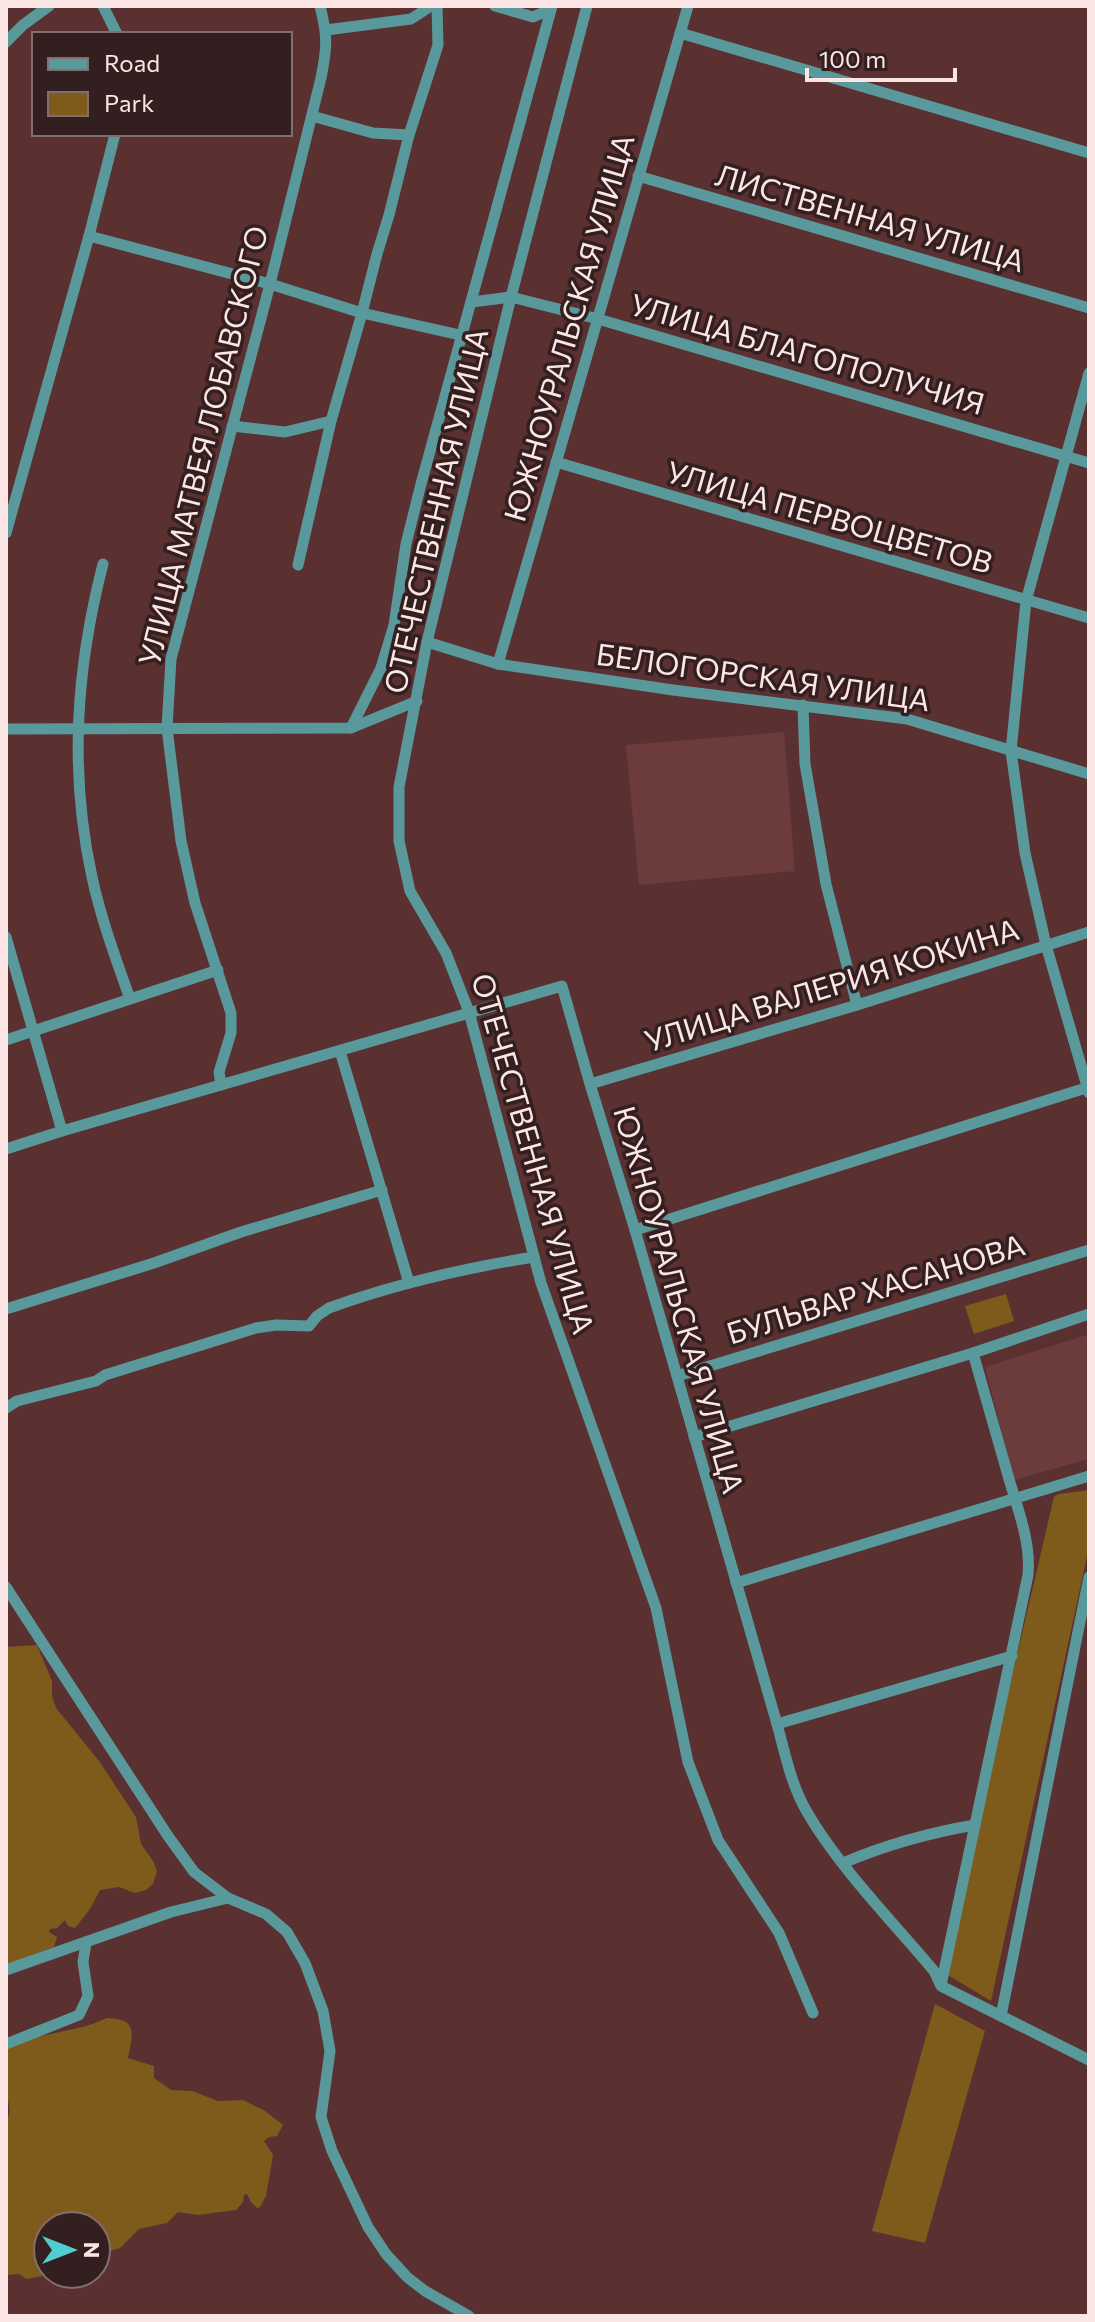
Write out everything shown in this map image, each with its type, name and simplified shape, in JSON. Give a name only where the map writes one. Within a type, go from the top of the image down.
[{"type":"street","points":[[6,42],[49,6]]},
{"type":"street","points":[[103,6],[116,32]]},
{"type":"street","name":"УЛИЦА МАТВЕЯ ЛОБАВСКОГО","points":[[221,1085],[219,1072],[231,1033],[231,1013],[195,903],[181,841],[167,728],[171,659],[270,284],[328,47],[320,6]]},
{"type":"street","points":[[326,30],[411,19],[431,6]]},
{"type":"street","points":[[298,565],[331,421],[409,135],[438,45],[437,6]]},
{"type":"street","points":[[495,6],[533,17],[551,7]]},
{"type":"street","name":"ОТЕЧЕСТВЕННАЯ УЛИЦА","points":[[587,6],[511,297],[427,642],[399,787],[399,841],[410,891],[446,953],[469,1012],[541,1283],[656,1608],[688,1762],[718,1840],[779,1933],[813,2013]]},
{"type":"street","name":"ЮЖНОУРАЛЬСКАЯ УЛИЦА","points":[[498,664],[688,6]]},
{"type":"street","points":[[351,728],[381,668],[394,625],[406,544],[551,7]]},
{"type":"street","points":[[680,33],[1089,153]]},
{"type":"street","points":[[312,116],[373,133],[409,135]]},
{"type":"street","points":[[6,533],[114,136]]},
{"type":"street","name":"ЛИСТВЕННАЯ УЛИЦА","points":[[638,176],[1089,308]]},
{"type":"street","points":[[89,236],[270,284],[362,313],[460,335]]},
{"type":"street","points":[[472,302],[511,297]]},
{"type":"street","name":"УЛИЦА БЛАГОПОЛУЧИЯ","points":[[511,297],[598,319],[1089,463]]},
{"type":"street","points":[[635,1230],[1088,1089],[1046,945],[1025,853],[1011,751],[1026,601],[1089,373]]},
{"type":"street","points":[[232,426],[285,432],[331,421]]},
{"type":"street","name":"УЛИЦА ПЕРВОЦВЕТОВ","points":[[556,462],[1089,618]]},
{"type":"street","points":[[103,564],[83,658],[78,728],[83,816],[92,877],[108,938],[130,999]]},
{"type":"street","name":"БЕЛОГОРСКАЯ УЛИЦА","points":[[427,642],[498,664],[673,690],[907,719],[1089,774]]},
{"type":"street","points":[[6,729],[351,728],[417,701]]},
{"type":"street","points":[[803,705],[805,764],[826,884],[857,1005]]},
{"type":"street","name":"УЛИЦА ВАЛЕРИЯ КОКИНА","points":[[590,1084],[1089,932]]},
{"type":"street","points":[[6,937],[62,1131]]},
{"type":"street","points":[[6,1040],[218,970]]},
{"type":"street","name":"ЮЖНОУРАЛЬСКАЯ УЛИЦА","points":[[6,1149],[562,986],[796,1790],[806,1810],[843,1863],[934,1971],[941,1986],[1089,2060]]},
{"type":"street","points":[[340,1051],[409,1283]]},
{"type":"street","points":[[6,1309],[241,1232],[382,1190]]},
{"type":"street","name":"БУЛЬВАР ХАСАНОВА","points":[[677,1376],[1089,1250]]},
{"type":"street","points":[[6,1408],[17,1401],[96,1381],[105,1375],[256,1328],[309,1326],[329,1308],[409,1283],[534,1257]]},
{"type":"street","points":[[694,1437],[973,1353],[1089,1314]]},
{"type":"street","points":[[941,1986],[1012,1656],[1029,1562],[1015,1498],[973,1353]]},
{"type":"street","points":[[736,1583],[1089,1476]]},
{"type":"street","points":[[1001,2016],[1089,1577]]},
{"type":"street","points":[[6,1587],[194,1872],[228,1898],[266,1914],[287,1932],[305,1963],[323,2011],[330,2051],[321,2117],[332,2151],[368,2227],[386,2254],[407,2277],[469,2316]]},
{"type":"street","points":[[1075,1645],[1089,1653]]},
{"type":"street","points":[[777,1724],[1012,1656]]},
{"type":"street","points":[[843,1863],[927,1833],[975,1825]]},
{"type":"street","points":[[6,1970],[171,1912],[228,1898]]},
{"type":"street","points":[[6,2044],[79,2015],[88,1996],[83,1962],[86,1943]]},
{"type":"shaded area","points":[[784,732],[795,871],[639,885],[626,745]]},
{"type":"shaded area","points":[[1089,1334],[1089,1459],[1014,1480],[985,1367]]},
{"type":"green space","points":[[1006,1294],[1014,1321],[974,1334],[965,1306]]},
{"type":"green space","points":[[1089,1490],[1089,1547],[991,2001],[943,1972],[1054,1497]]},
{"type":"green space","points":[[37,1645],[52,1681],[56,1708],[99,1761],[136,1817],[141,1844],[157,1871],[153,1884],[146,1890],[135,1893],[119,1887],[100,1890],[75,1928],[68,1926],[65,1920],[57,1928],[50,1929],[49,1932],[57,1937],[54,1947],[6,1965],[6,1647]]},
{"type":"green space","points":[[935,2004],[985,2031],[925,2243],[872,2231]]},
{"type":"green space","points":[[107,2018],[129,2025],[132,2035],[128,2058],[154,2066],[154,2078],[171,2090],[192,2091],[218,2101],[243,2100],[283,2125],[277,2136],[264,2141],[273,2155],[266,2196],[257,2208],[247,2194],[236,2210],[198,2215],[178,2212],[167,2223],[139,2229],[120,2248],[112,2250],[112,2210],[32,2210],[32,2278],[8,2275],[6,2287],[6,2122],[9,2109],[5,2084],[6,2048]]}]
